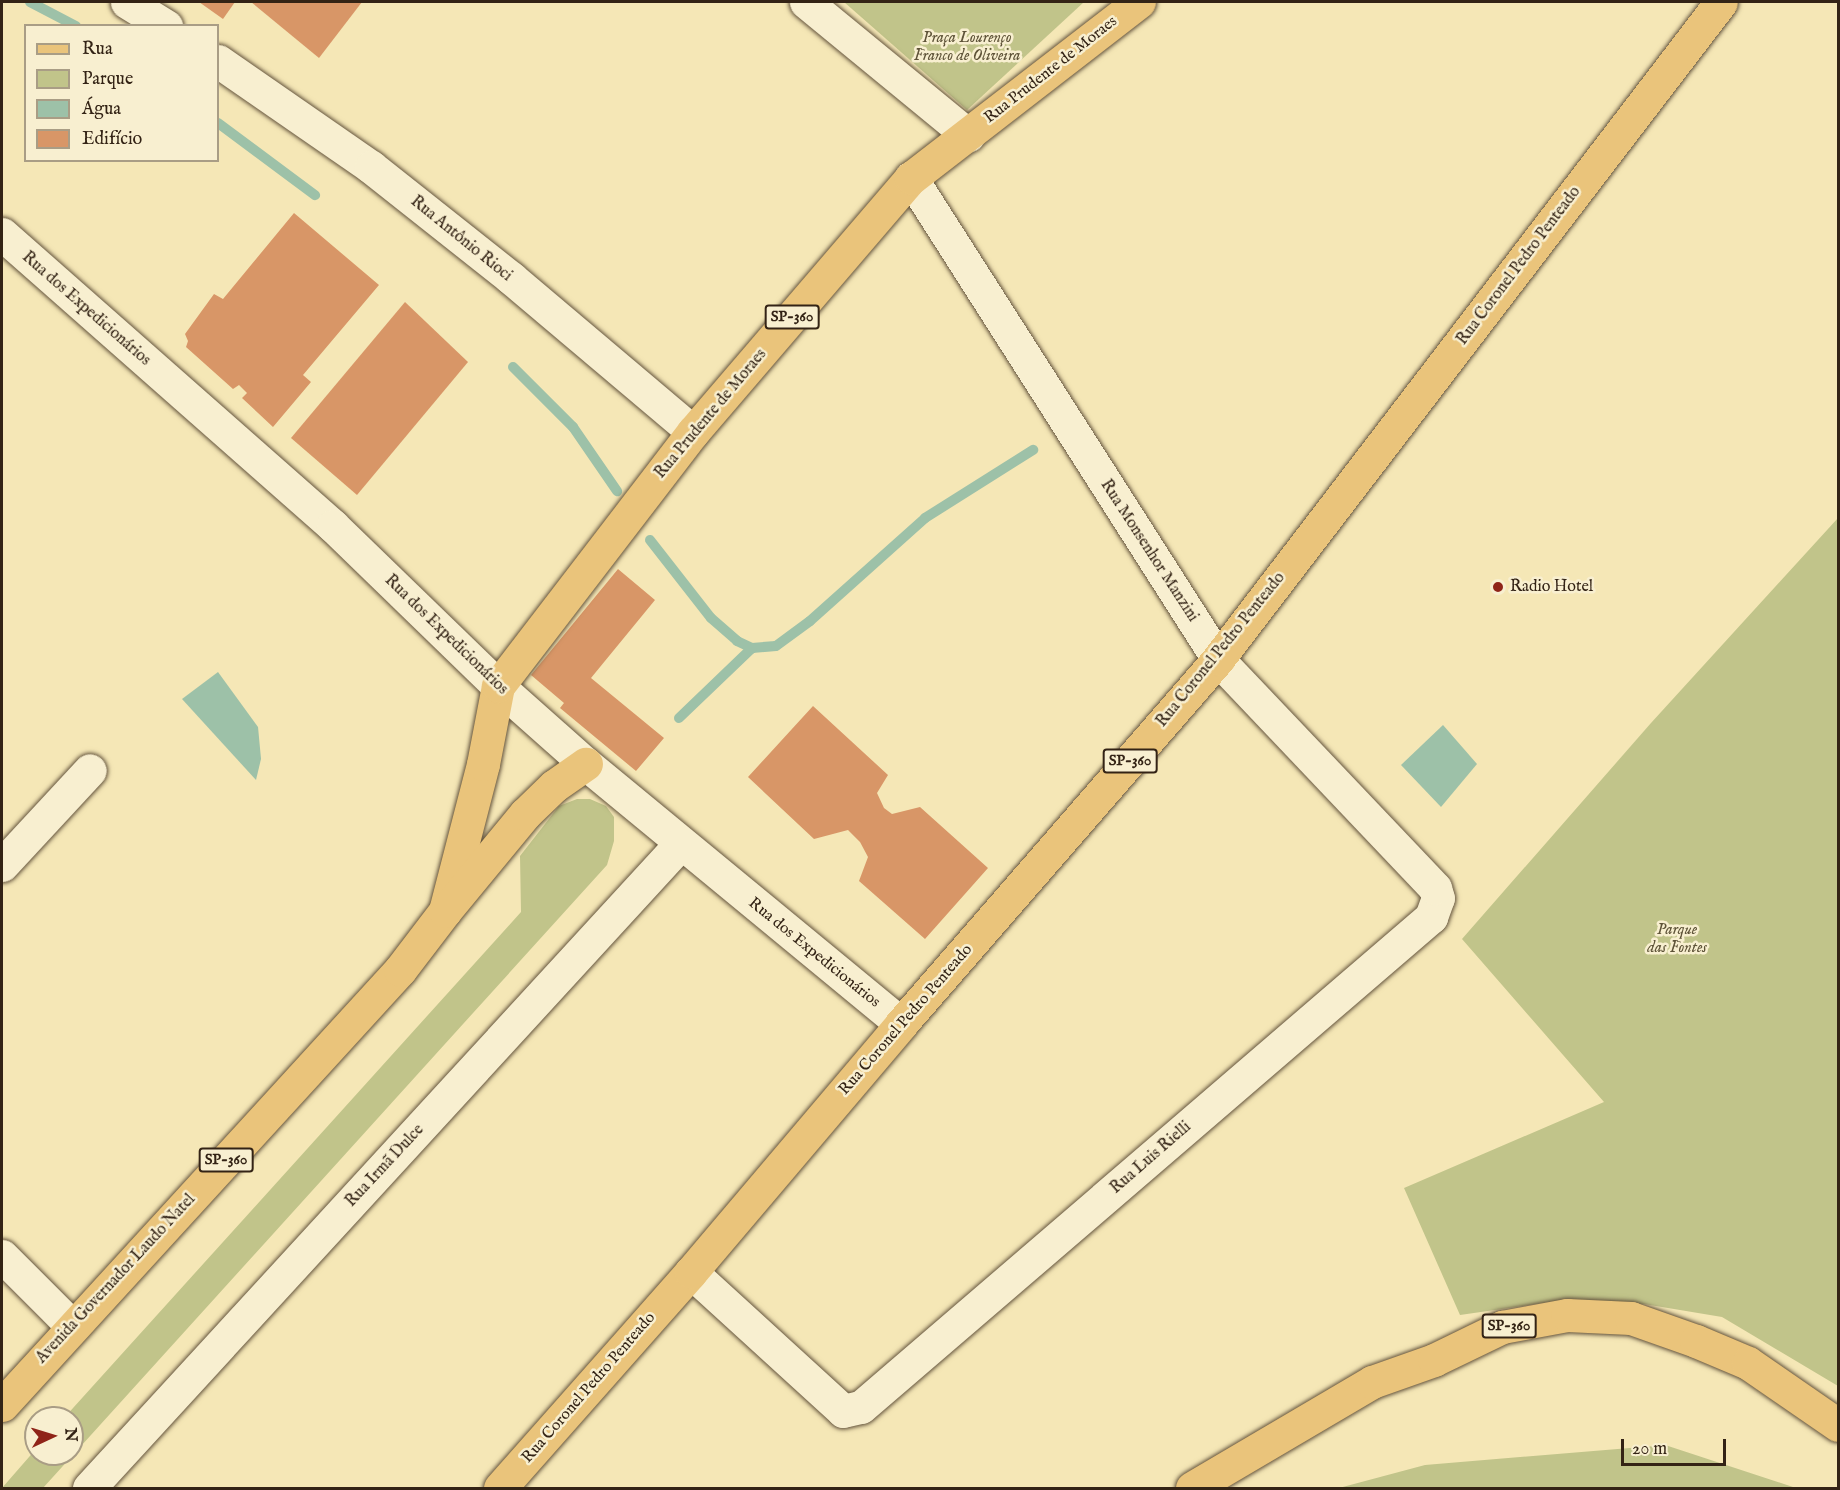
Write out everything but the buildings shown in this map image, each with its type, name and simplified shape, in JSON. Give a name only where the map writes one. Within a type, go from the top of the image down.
[{"type":"main road","name":"Rua Prudente de Moraes","points":[[498,686],[693,432],[911,178],[1139,2]]},
{"type":"main road","name":"Rua Coronel Pedro Penteado","points":[[500,1488],[691,1272],[901,1024],[1218,659],[1720,2]]},
{"type":"main road","name":"Avenida Governador Laudo Natel","points":[[444,911],[483,764],[498,686]]},
{"type":"main road","name":"Avenida Governador Laudo Natel","points":[[2,1405],[400,970],[444,911],[525,814],[554,786],[586,764]]},
{"type":"main road","name":"SP-360","points":[[1192,1488],[1372,1382],[1434,1360],[1502,1327],[1567,1315],[1631,1318],[1696,1341],[1748,1363],[1839,1425]]},
{"type":"street","points":[[127,2],[163,24]]},
{"type":"street","points":[[806,2],[968,135]]},
{"type":"street","name":"Rua Antônio Rioci","points":[[219,62],[371,167],[511,278],[693,432]]},
{"type":"street","name":"Rua Monsenhor Manzini","points":[[911,178],[1218,659],[1435,888]]},
{"type":"street","name":"Rua dos Expedicionários","points":[[2,234],[333,526],[498,686],[586,764],[901,1024]]},
{"type":"street","points":[[2,865],[90,770]]},
{"type":"street","name":"Rua Irmã Dulce","points":[[89,1488],[681,843]]},
{"type":"street","name":"Rua Luis Rielli","points":[[691,1272],[843,1411],[854,1410],[868,1402],[1431,917],[1438,898],[1435,888]]},
{"type":"street","points":[[2,1256],[73,1327]]},
{"type":"green space","name":"Praça Lourenço Franco de Oliveira","points":[[844,2],[1084,2],[967,110]]},
{"type":"green space","name":"Parque das Fontes","points":[[1838,518],[1838,1386],[1722,1317],[1644,1304],[1557,1301],[1460,1315],[1404,1188],[1604,1102],[1462,939],[1651,723]]},
{"type":"green space","points":[[577,799],[590,799],[606,806],[614,817],[614,841],[607,865],[84,1443],[84,1406],[75,1406],[521,912],[520,856],[559,806]]},
{"type":"green space","points":[[1659,1443],[1796,1488],[1339,1488],[1425,1465],[1654,1446]]},
{"type":"green space","points":[[24,1463],[24,1466],[63,1466],[43,1488],[2,1488]]},
{"type":"water","points":[[218,672],[258,727],[261,759],[256,780],[182,699]]},
{"type":"water","points":[[1443,725],[1477,764],[1441,807],[1401,765]]},
{"type":"waterway","points":[[30,2],[72,24]]},
{"type":"waterway","points":[[219,124],[315,195]]},
{"type":"waterway","points":[[513,367],[573,427],[617,491]]},
{"type":"waterway","points":[[650,540],[711,618],[737,641],[752,648],[776,646],[810,621],[925,518],[1033,450]]},
{"type":"waterway","points":[[679,718],[752,648]]},
{"type":"place","name":"Radio Hotel","points":[[1498,587]]}]
